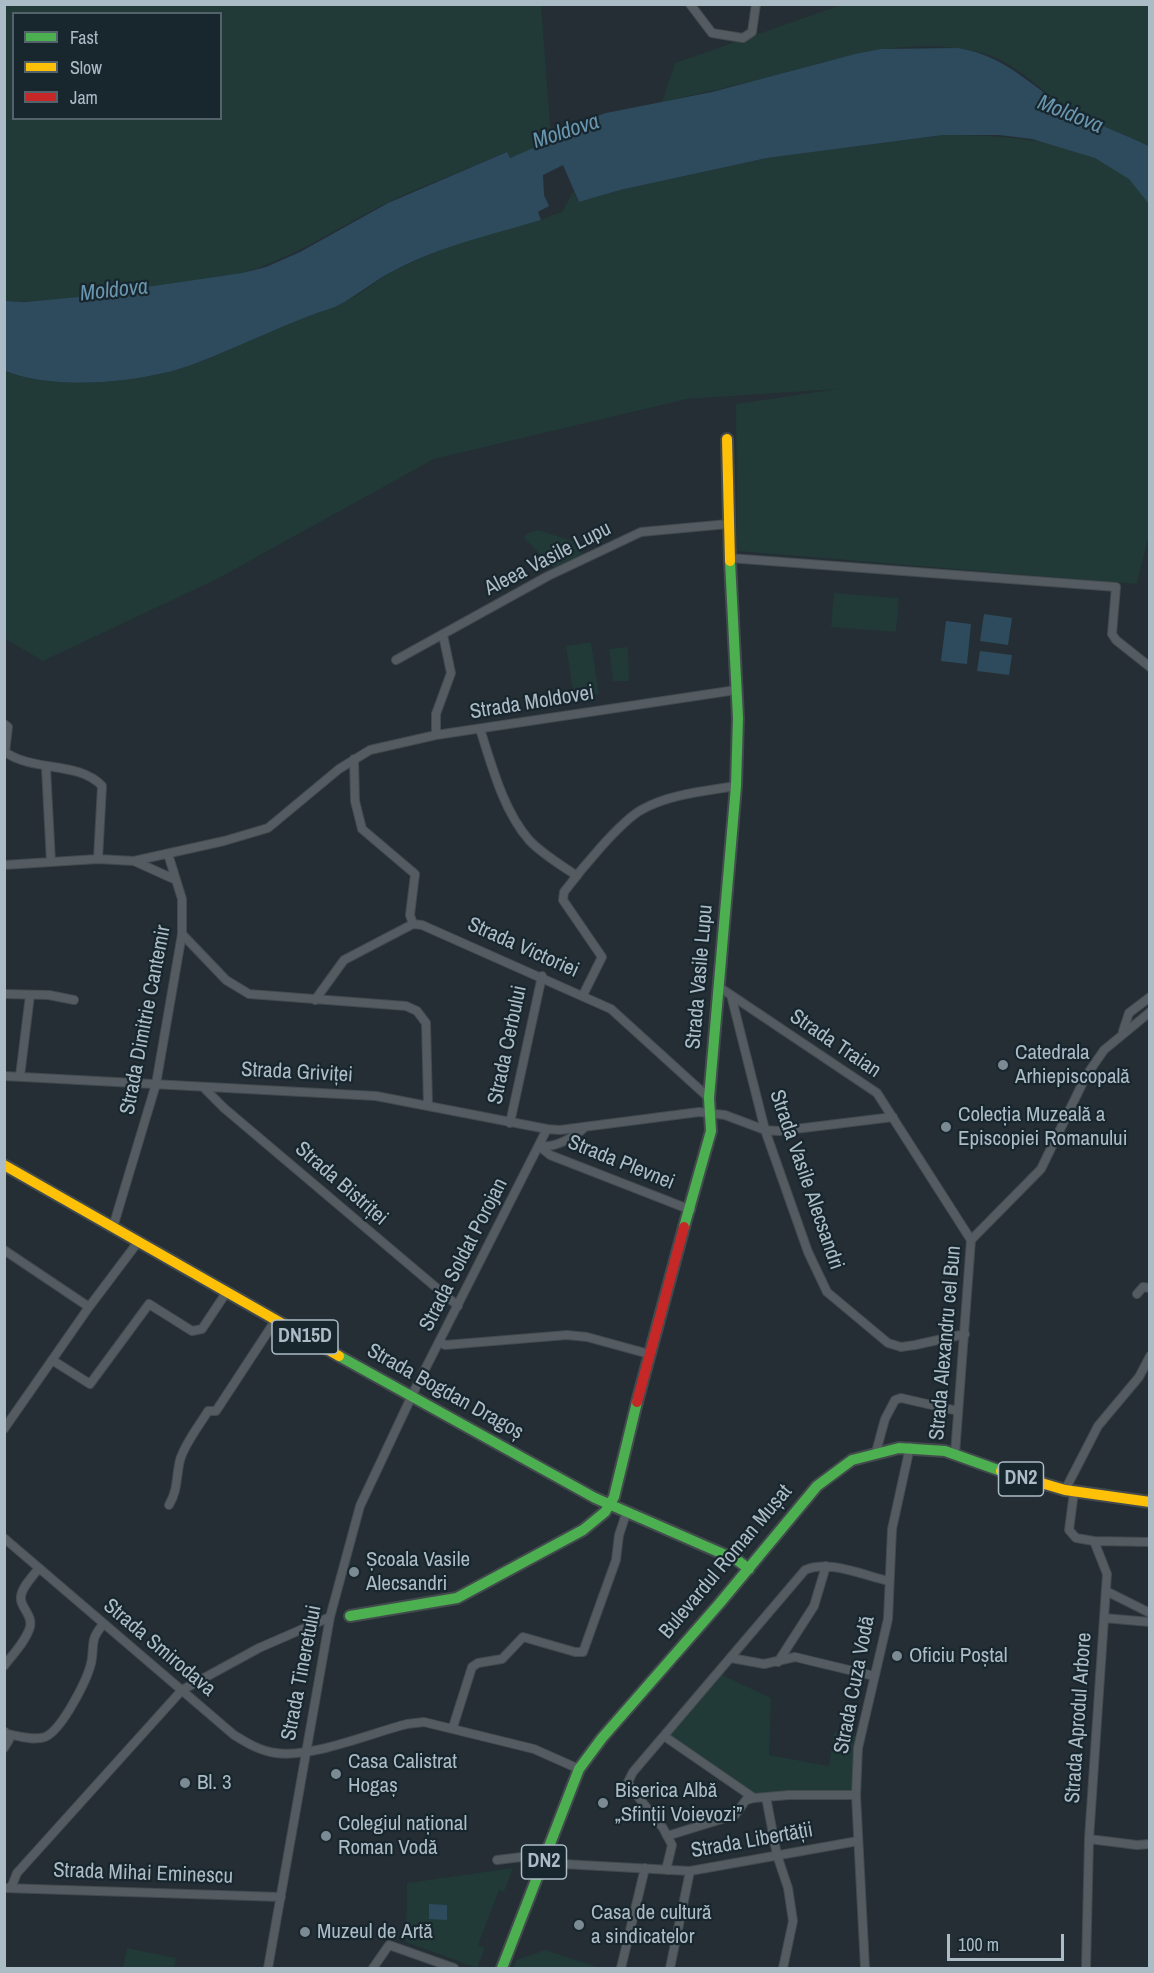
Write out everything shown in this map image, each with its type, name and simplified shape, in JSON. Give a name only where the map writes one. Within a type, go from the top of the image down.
[{"type":"main road","name":"Strada Vasile Lupu","points":[[609,1505],[614,1497],[649,1354],[691,1210],[711,1131],[709,1098],[736,786],[736,690],[729,558],[727,439]]},
{"type":"main road","name":"Strada Bogdan Dragoș","points":[[4,1165],[275,1321],[609,1505],[737,1560],[748,1569]]},
{"type":"main road","name":"Bulevardul Roman Mușat","points":[[502,1968],[579,1769],[602,1738],[748,1569],[802,1500],[826,1477],[859,1457],[910,1447],[955,1454],[1016,1477],[1069,1491],[1149,1502]]},
{"type":"main road","points":[[350,1616],[397,1610],[457,1598],[583,1530],[605,1512],[609,1505]]},
{"type":"street","points":[[690,4],[712,33],[743,38],[752,32],[756,4]]},
{"type":"street","name":"Aleea Vasile Lupu","points":[[396,660],[548,576],[641,532],[728,524]]},
{"type":"street","points":[[729,558],[1116,586],[1113,634],[1116,640],[1149,667]]},
{"type":"street","points":[[436,735],[436,714],[451,673],[442,634]]},
{"type":"street","name":"Strada Moldovei","points":[[134,861],[268,828],[339,769],[370,750],[436,735],[736,690]]},
{"type":"street","points":[[4,724],[8,727],[9,735],[5,753],[46,768],[88,775],[102,786],[98,859]]},
{"type":"street","points":[[480,729],[502,793],[523,832],[539,849],[577,876]]},
{"type":"street","points":[[315,1000],[344,960],[413,924],[410,915],[415,874],[362,829],[355,801],[354,759]]},
{"type":"street","points":[[46,768],[51,862]]},
{"type":"street","points":[[584,995],[602,957],[563,900],[564,892],[624,824],[641,810],[693,794],[736,786]]},
{"type":"street","name":"Strada Dimitrie Cantemir","points":[[112,1227],[156,1084],[182,934],[183,909],[168,854]]},
{"type":"street","points":[[4,865],[98,859],[134,861],[176,880]]},
{"type":"street","name":"Strada Victoriei","points":[[413,924],[437,929],[611,1009],[625,1019],[709,1098]]},
{"type":"street","points":[[182,934],[226,980],[241,991],[257,996],[406,1006],[422,1015],[426,1023],[428,1104]]},
{"type":"street","name":"Strada Cerbului","points":[[510,1123],[542,976]]},
{"type":"street","name":"Strada Traian","points":[[719,987],[877,1093],[970,1240]]},
{"type":"street","points":[[4,994],[30,994],[74,1000]]},
{"type":"street","points":[[21,1076],[30,994]]},
{"type":"street","name":"Strada Vasile Alecsandri","points":[[731,995],[765,1130],[801,1235],[827,1292],[838,1304],[888,1343],[900,1347],[965,1334]]},
{"type":"street","points":[[1123,1031],[1129,1013],[1149,997]]},
{"type":"street","name":"Strada Alexandru cel Bun","points":[[955,1454],[970,1240],[1041,1169],[1090,1069],[1123,1031],[1149,1012]]},
{"type":"street","name":"Strada Griviței","points":[[4,1076],[336,1092],[428,1104],[547,1129],[585,1127],[711,1112],[765,1130],[779,1131],[892,1117]]},
{"type":"street","name":"Strada Bistriței","points":[[204,1087],[224,1108],[458,1306]]},
{"type":"street","name":"Strada Griviței","points":[[539,1146],[549,1147],[579,1133],[585,1127]]},
{"type":"street","name":"Strada Soldat Porojan","points":[[412,1396],[547,1129]]},
{"type":"street","name":"Strada Plevnei","points":[[539,1146],[550,1155],[691,1210]]},
{"type":"street","points":[[4,1429],[88,1307],[138,1242]]},
{"type":"street","points":[[4,1250],[88,1307]]},
{"type":"street","points":[[1137,1294],[1143,1287],[1149,1288]]},
{"type":"street","points":[[52,1360],[90,1384],[149,1304],[192,1331],[196,1331],[202,1329],[226,1293]]},
{"type":"street","points":[[169,1505],[177,1488],[180,1461],[185,1450],[208,1411],[216,1411],[275,1321]]},
{"type":"street","points":[[440,1342],[445,1345],[567,1335],[587,1337],[649,1354]]},
{"type":"street","points":[[1149,1356],[1139,1377],[1098,1426],[1069,1491],[1069,1530],[1076,1538],[1094,1541],[1149,1542]]},
{"type":"street","name":"Strada Tineretului","points":[[268,1968],[304,1753],[330,1617],[366,1488],[412,1396]]},
{"type":"street","points":[[876,1452],[885,1419],[895,1400],[901,1398],[958,1411]]},
{"type":"street","name":"Strada Cuza Vodă","points":[[865,1968],[856,1795],[858,1748],[888,1619],[892,1529],[910,1447]]},
{"type":"street","points":[[453,1727],[468,1674],[478,1663],[502,1659],[523,1637],[574,1653],[583,1652],[616,1560],[619,1535],[626,1514]]},
{"type":"street","name":"Strada Smirodava","points":[[4,1538],[234,1735],[248,1744],[277,1753],[304,1753],[407,1724],[430,1723],[534,1749],[579,1769]]},
{"type":"street","name":"Strada Aprodul Arbore","points":[[1086,1968],[1089,1839],[1107,1574],[1094,1541]]},
{"type":"street","points":[[666,1870],[672,1845],[628,1782],[804,1570],[812,1566],[826,1566],[889,1581]]},
{"type":"street","points":[[778,1662],[814,1606],[826,1566]]},
{"type":"street","points":[[4,1666],[26,1637],[31,1624],[21,1594],[39,1568]]},
{"type":"street","points":[[1106,1591],[1149,1613]]},
{"type":"street","points":[[8,1888],[17,1873],[182,1690],[259,1648],[330,1617]]},
{"type":"street","points":[[1104,1618],[1149,1622]]},
{"type":"street","points":[[6,1733],[37,1738],[46,1736],[56,1729],[76,1695],[92,1659],[92,1639],[103,1624]]},
{"type":"street","points":[[731,1658],[764,1664],[795,1657],[874,1676]]},
{"type":"street","points":[[4,1748],[9,1740],[6,1733]]},
{"type":"street","points":[[664,1736],[754,1798]]},
{"type":"street","points":[[667,1836],[735,1815],[746,1800],[754,1798],[856,1795]]},
{"type":"street","points":[[766,1797],[777,1855],[788,1888],[793,1922],[783,1968]]},
{"type":"street","points":[[1089,1839],[1137,1845],[1149,1844]]},
{"type":"street","name":"Strada Libertății","points":[[497,1860],[530,1856],[563,1864],[690,1871],[858,1841]]},
{"type":"street","points":[[621,1968],[645,1868]]},
{"type":"street","points":[[670,1968],[688,1891],[690,1871]]},
{"type":"street","name":"Strada Mihai Eminescu","points":[[8,1888],[281,1897]]},
{"type":"street","points":[[373,1968],[388,1945],[454,1968]]},
{"type":"green space","points":[[5,5],[541,5],[551,136],[549,141],[510,158],[506,152],[417,190],[369,212],[298,251],[242,273],[124,292],[34,301],[5,301]]},
{"type":"green space","points":[[841,5],[1149,5],[1149,146],[1071,110],[1021,73],[999,60],[961,49],[934,46],[880,50],[853,55],[662,102],[675,63]]},
{"type":"green space","points":[[943,135],[1028,140],[1057,145],[1085,154],[1111,166],[1132,182],[1149,204],[1150,530],[1137,584],[737,551],[736,404],[837,389],[687,399],[434,459],[217,579],[43,661],[5,639],[4,371],[48,381],[74,383],[125,380],[173,371],[335,307],[356,296],[392,271],[456,243],[541,220],[563,211],[573,191],[579,202],[620,190],[767,158]]},
{"type":"green space","points":[[538,530],[573,541],[584,557],[553,567],[524,538],[526,534]]},
{"type":"green space","points":[[834,593],[899,598],[896,632],[831,627]]},
{"type":"green space","points":[[591,642],[599,694],[574,698],[566,646]]},
{"type":"green space","points":[[628,647],[629,681],[613,681],[609,649]]},
{"type":"green space","points":[[718,1673],[771,1698],[769,1755],[829,1766],[834,1732],[861,1737],[856,1795],[754,1798],[664,1736]]},
{"type":"green space","points":[[513,1868],[504,1892],[499,1890],[478,1945],[485,1948],[477,1968],[406,1942],[407,1883]]},
{"type":"green space","points":[[127,1948],[176,1958],[174,1968],[123,1968]]},
{"type":"green space","points":[[545,1950],[600,1968],[513,1968],[516,1960]]},
{"type":"water","name":"Moldova","points":[[958,48],[992,58],[1074,112],[1149,146],[1149,204],[1129,179],[1095,158],[1032,139],[999,135],[943,135],[767,158],[620,190],[579,202],[563,165],[543,175],[544,195],[549,206],[538,212],[541,220],[466,242],[411,262],[335,307],[194,364],[173,371],[125,380],[74,383],[26,377],[5,371],[5,301],[25,302],[79,297],[242,273],[266,267],[300,252],[388,203],[507,152],[510,158],[549,141],[550,132],[606,113],[712,92],[881,49]]},
{"type":"water","points":[[984,614],[1012,618],[1008,645],[980,641]]},
{"type":"water","points":[[946,621],[971,624],[967,664],[941,661]]},
{"type":"water","points":[[980,651],[1012,655],[1009,675],[977,671]]},
{"type":"water","points":[[429,1904],[447,1905],[447,1920],[429,1919]]},
{"type":"traffic: fast","points":[[684,1227],[711,1131],[709,1098],[736,786],[738,718],[730,561]]},
{"type":"traffic: fast","points":[[339,1356],[595,1498],[737,1560],[749,1569]]},
{"type":"traffic: fast","points":[[350,1616],[457,1598],[583,1530],[605,1512],[614,1497],[637,1402]]},
{"type":"traffic: fast","points":[[502,1968],[579,1769],[602,1738],[719,1604],[817,1486],[852,1460],[899,1448],[945,1451],[1001,1471]]},
{"type":"traffic: slow","points":[[727,439],[730,561]]},
{"type":"traffic: slow","points":[[4,1165],[339,1356]]},
{"type":"traffic: slow","points":[[1001,1471],[1065,1490],[1150,1502]]},
{"type":"traffic: jam","points":[[637,1402],[684,1227]]},
{"type":"place","name":"Catedrala Arhiepiscopală","points":[[1003,1065]]},
{"type":"place","name":"Colecția Muzeală a Episcopiei Romanului","points":[[946,1127]]},
{"type":"place","name":"Școala Vasile Alecsandri","points":[[354,1572]]},
{"type":"place","name":"Oficiu Poștal","points":[[897,1656]]},
{"type":"place","name":"Casa Calistrat Hogaș","points":[[336,1774]]},
{"type":"place","name":"Bl. 3","points":[[185,1783]]},
{"type":"place","name":"Biserica Albă „Sfinții Voievozi”","points":[[603,1803]]},
{"type":"place","name":"Colegiul național Roman Vodă","points":[[326,1836]]},
{"type":"place","name":"Casa de cultură a sindicatelor","points":[[579,1925]]},
{"type":"place","name":"Muzeul de Artă","points":[[305,1932]]}]
